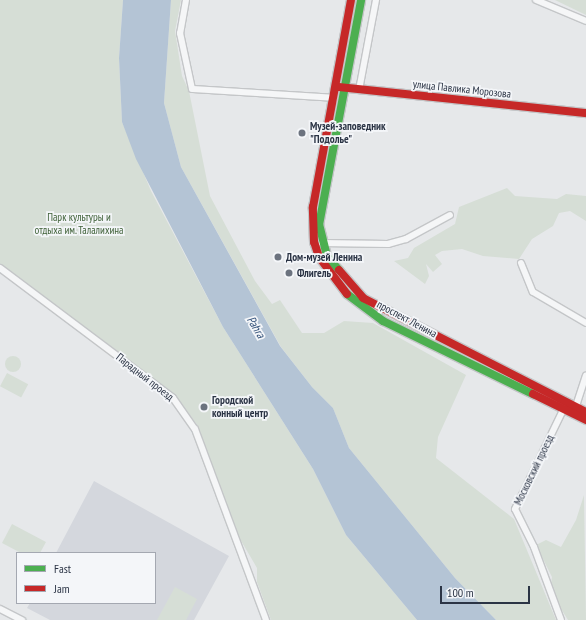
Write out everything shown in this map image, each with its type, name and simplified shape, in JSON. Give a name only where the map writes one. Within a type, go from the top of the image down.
[{"type":"main road","name":"проспект Ленина","points":[[351,0],[341,87],[321,204],[322,244],[335,268],[364,298],[586,412]]},
{"type":"main road","name":"проспект Ленина","points":[[361,0],[341,87],[334,98],[313,206],[314,242],[327,271],[347,294],[383,321],[586,420]]},
{"type":"main road","name":"улица Павлика Морозова","points":[[341,87],[586,113]]},
{"type":"street","points":[[186,0],[180,33],[192,89],[334,98]]},
{"type":"street","points":[[359,90],[376,0]]},
{"type":"street","points":[[536,0],[586,21]]},
{"type":"street","points":[[322,244],[388,244],[406,239],[450,214]]},
{"type":"street","points":[[521,263],[533,292],[586,323]]},
{"type":"street","name":"Парадный проезд","points":[[0,268],[173,398],[198,436],[266,620]]},
{"type":"street","points":[[576,406],[586,376]]},
{"type":"street","name":"Московский проезд","points":[[561,620],[534,547],[515,509],[564,408]]},
{"type":"street","points":[[0,609],[21,620]]},
{"type":"shaded area","points":[[94,481],[229,556],[194,620],[50,620],[27,608],[29,604],[156,604],[156,552],[57,552]]},
{"type":"green space","name":"Парк культуры и отдыха им. Талалихина","points":[[0,0],[123,0],[119,58],[122,122],[151,191],[223,327],[313,469],[346,535],[417,620],[271,620],[257,582],[257,568],[240,539],[198,426],[174,394],[0,264]]},
{"type":"green space","points":[[171,0],[181,0],[175,31],[182,76],[189,91],[210,196],[255,281],[272,304],[280,300],[302,333],[324,333],[344,321],[373,323],[466,375],[438,437],[436,458],[514,519],[556,620],[496,620],[455,578],[349,448],[333,408],[312,387],[281,347],[181,167],[164,103]]},
{"type":"green space","points":[[555,0],[586,0],[586,15]]},
{"type":"green space","points":[[507,188],[515,196],[557,199],[566,194],[586,196],[586,221],[570,211],[559,213],[553,226],[532,239],[519,259],[483,256],[462,249],[442,251],[435,255],[442,264],[433,272],[426,264],[429,276],[425,284],[394,261],[408,258],[414,248],[455,224],[459,207]]},
{"type":"green space","points":[[13,356],[19,358],[21,364],[19,370],[13,372],[7,370],[5,364],[7,358]]},
{"type":"green space","points":[[7,373],[28,384],[21,398],[0,386]]},
{"type":"green space","points":[[584,495],[586,620],[568,620],[550,591],[552,577],[536,545],[546,540],[561,547],[576,520]]},
{"type":"green space","points":[[12,524],[46,542],[41,552],[19,552],[2,543]]},
{"type":"green space","points":[[175,587],[197,599],[186,620],[157,620]]},
{"type":"water","name":"Pahra","points":[[123,0],[171,0],[164,103],[181,167],[280,346],[312,387],[333,408],[349,448],[455,578],[496,620],[417,620],[346,535],[313,469],[223,327],[136,159],[122,122],[119,58]]},
{"type":"traffic: fast","points":[[339,270],[327,256],[319,225],[361,0]]},
{"type":"traffic: fast","points":[[347,294],[383,321],[533,394]]},
{"type":"traffic: jam","points":[[347,294],[319,257],[314,242],[313,207],[351,0]]},
{"type":"traffic: jam","points":[[338,87],[586,113]]},
{"type":"traffic: jam","points":[[339,270],[363,298],[586,412]]},
{"type":"traffic: jam","points":[[533,394],[586,420]]},
{"type":"place","name":"Музей-заповедник \"Подолье\"","points":[[302,133]]},
{"type":"place","name":"Дом-музей Ленина","points":[[278,257]]},
{"type":"place","name":"Флигель","points":[[289,273]]},
{"type":"place","name":"Городской конный центр","points":[[204,407]]}]
